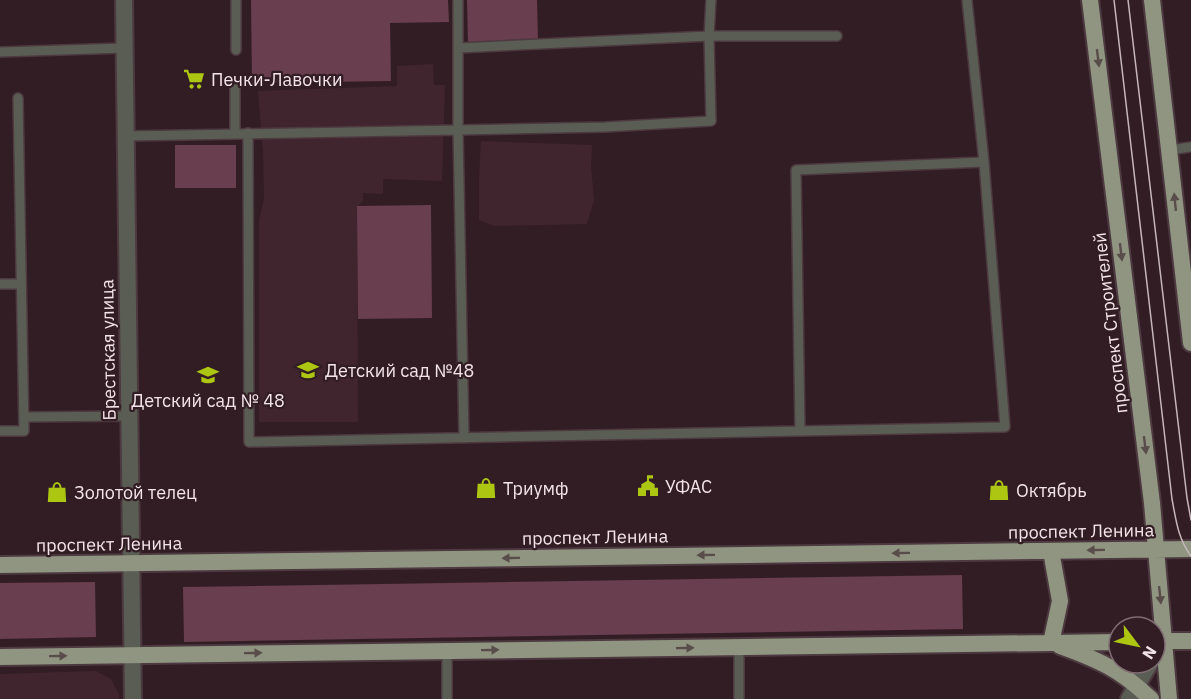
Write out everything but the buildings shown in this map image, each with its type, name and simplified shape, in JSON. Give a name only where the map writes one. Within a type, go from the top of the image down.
[{"type":"main road","name":"проспект Строителей","points":[[1090,0],[1152,504],[1159,615]]},
{"type":"main road","points":[[1152,0],[1191,343]]},
{"type":"main road","name":"проспект Ленина","points":[[0,565],[1191,549]]},
{"type":"main road","points":[[1051,550],[1060,601],[1051,643]]},
{"type":"main road","points":[[1167,641],[1191,641]]},
{"type":"main road","points":[[0,657],[1107,642]]},
{"type":"main road","points":[[1051,643],[1103,662],[1132,692],[1151,699]]},
{"type":"main road","name":"проспект Строителей","points":[[1165,675],[1169,699]]},
{"type":"street","name":"Брестская улица","points":[[124,0],[133,699]]},
{"type":"street","points":[[1132,692],[1143,675]]},
{"type":"lane","points":[[236,0],[236,50]]},
{"type":"lane","points":[[458,0],[464,438]]},
{"type":"lane","points":[[125,136],[605,127],[711,121],[711,0]]},
{"type":"lane","points":[[248,133],[249,442],[1005,427],[984,162],[967,0]]},
{"type":"lane","points":[[458,48],[710,36],[837,36]]},
{"type":"lane","points":[[0,52],[124,48]]},
{"type":"lane","points":[[235,88],[235,133]]},
{"type":"lane","points":[[0,431],[24,431],[18,98]]},
{"type":"lane","points":[[1169,150],[1191,147]]},
{"type":"lane","points":[[800,431],[796,170],[984,162]]},
{"type":"lane","points":[[0,284],[21,284]]},
{"type":"lane","points":[[24,417],[128,416]]},
{"type":"lane","points":[[739,647],[739,699]]},
{"type":"lane","points":[[447,651],[447,699]]},
{"type":"shaded area","points":[[251,0],[448,0],[449,22],[390,23],[391,81],[252,83]]},
{"type":"shaded area","points":[[467,0],[537,0],[538,40],[468,43]]},
{"type":"shaded area","points":[[433,64],[434,85],[445,85],[442,181],[383,179],[383,194],[363,193],[363,201],[357,207],[358,422],[259,422],[259,220],[264,198],[258,91],[397,86],[397,66]]},
{"type":"shaded area","points":[[481,141],[592,145],[594,200],[587,224],[495,226],[479,220]]},
{"type":"shaded area","points":[[175,145],[236,145],[236,188],[175,188]]},
{"type":"shaded area","points":[[431,205],[432,318],[358,319],[357,206]]},
{"type":"shaded area","points":[[962,575],[963,629],[184,642],[183,587]]},
{"type":"shaded area","points":[[95,582],[96,637],[0,639],[0,583]]},
{"type":"shaded area","points":[[96,671],[111,679],[119,694],[119,699],[0,699],[0,674]]},
{"type":"tram line","points":[[1114,0],[1172,499],[1180,536],[1191,556]]},
{"type":"tram line","points":[[1128,0],[1191,520]]},
{"type":"place","name":"Печки-Лавочки","points":[[194,79]]},
{"type":"place","name":"Детский сад №48","points":[[308,370]]},
{"type":"place","name":"Детский сад № 48","points":[[208,375]]},
{"type":"place","name":"УФАС","points":[[648,486]]},
{"type":"place","name":"Триумф","points":[[486,488]]},
{"type":"place","name":"Октябрь","points":[[999,490]]},
{"type":"place","name":"Золотой телец","points":[[57,492]]}]
